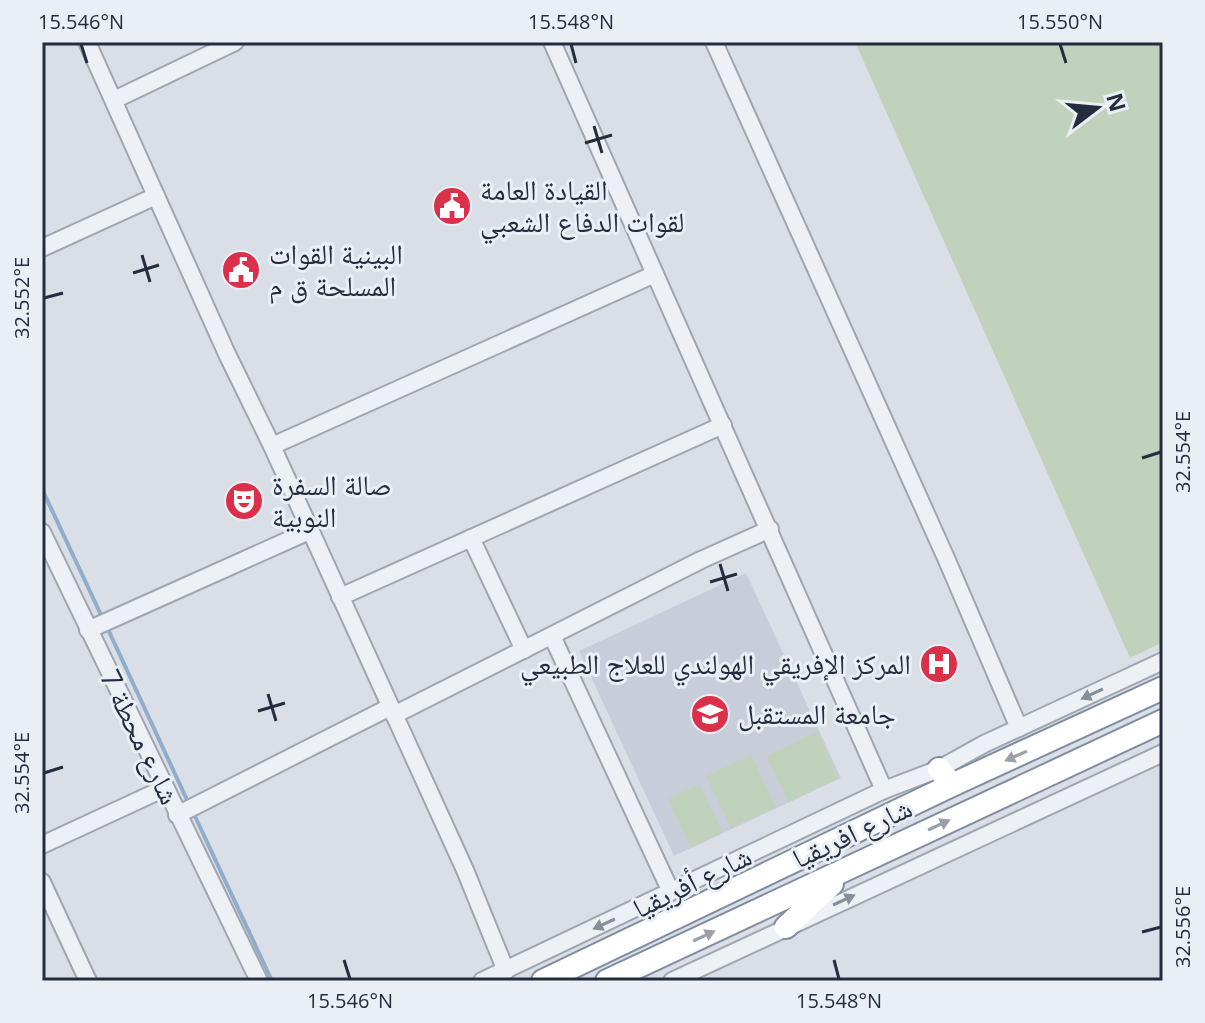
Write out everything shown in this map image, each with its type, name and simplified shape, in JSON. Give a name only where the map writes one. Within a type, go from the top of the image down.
[{"type":"highway","name":"شارع افريقيا","points":[[543,981],[946,777],[1163,688]]},
{"type":"highway","name":"شارع افريقيا","points":[[607,981],[1163,721]]},
{"type":"highway","points":[[786,927],[849,868]]},
{"type":"street","points":[[87,42],[465,870],[506,971]]},
{"type":"street","points":[[114,100],[235,42]]},
{"type":"street","points":[[552,42],[884,790]]},
{"type":"street","points":[[714,42],[940,543],[1019,728]]},
{"type":"street","points":[[42,248],[156,196]]},
{"type":"street","points":[[272,446],[655,274]]},
{"type":"street","points":[[340,597],[723,425]]},
{"type":"street","points":[[177,815],[770,529]]},
{"type":"street","points":[[88,630],[309,531]]},
{"type":"street","name":"شارع محطة 7","points":[[42,532],[46,553],[88,630],[238,941]]},
{"type":"street","points":[[471,538],[524,650]]},
{"type":"street","points":[[552,636],[671,892]]},
{"type":"street","name":"شارع أفريقيا","points":[[482,981],[884,790],[946,777],[1019,728],[1163,661]]},
{"type":"street","points":[[672,981],[1163,753]]},
{"type":"street","points":[[42,845],[165,788]]},
{"type":"street","points":[[42,882],[88,981]]},
{"type":"street","points":[[238,941],[248,981]]},
{"type":"street","points":[[238,941],[259,981]]},
{"type":"shaded area","name":"جامعة المستقبل","points":[[746,573],[841,778],[674,856],[579,651]]},
{"type":"green space","points":[[855,42],[1163,42],[1163,642],[1130,658]]},
{"type":"green space","points":[[817,732],[839,778],[789,802],[766,756]]},
{"type":"green space","points":[[751,755],[776,807],[731,828],[706,776]]},
{"type":"green space","points":[[699,784],[723,832],[691,848],[668,799]]},
{"type":"waterway","points":[[42,489],[102,617]]},
{"type":"waterway","points":[[106,625],[188,802]]},
{"type":"waterway","points":[[192,810],[272,981]]},
{"type":"place","name":"القيادة العامة لقوات الدفاع الشعبي","points":[[452,206]]},
{"type":"place","name":"البينية القوات المسلحة ق م","points":[[241,270]]},
{"type":"place","name":"صالة السفرة النوبية","points":[[244,501]]},
{"type":"place","name":"المركز الإفريقي الهولندي للعلاج الطبيعي","points":[[939,664]]},
{"type":"place","name":"جامعة المستقبل","points":[[710,714]]}]
